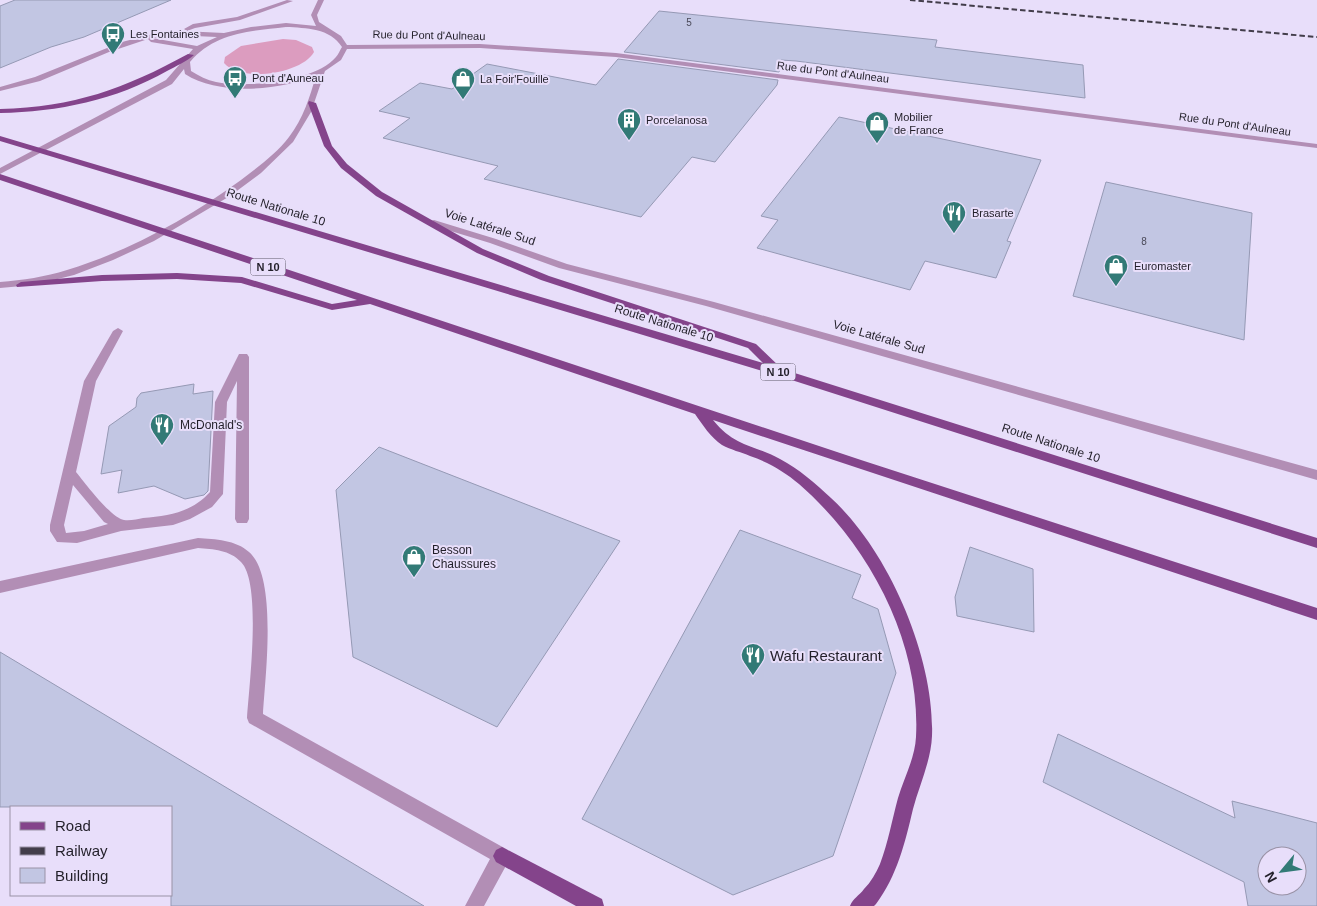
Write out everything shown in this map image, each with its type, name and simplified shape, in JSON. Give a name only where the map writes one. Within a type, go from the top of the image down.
[{"type":"main road","points":[[0,111],[50,108],[99,98],[137,84],[188,59]]},
{"type":"main road","points":[[312,103],[328,146],[344,166],[380,194],[480,250],[546,278],[752,346],[780,372]]},
{"type":"main road","name":"Route Nationale 10","points":[[0,138],[780,372],[1317,543]]},
{"type":"main road","name":"N 10","points":[[0,178],[167,231],[370,302],[1317,614]]},
{"type":"main road","points":[[21,285],[102,278],[177,276],[242,280],[332,307],[370,302]]},
{"type":"main road","points":[[698,411],[725,441],[786,468],[804,480],[834,510],[864,545],[890,589],[910,646],[920,690],[924,737],[887,873],[858,906]]},
{"type":"main road","points":[[502,856],[595,906]]},
{"type":"street","points":[[251,29],[276,16],[291,0]]},
{"type":"street","points":[[182,32],[193,26],[217,23],[261,12],[291,0]]},
{"type":"street","points":[[188,59],[188,72],[200,80],[238,87],[268,85],[301,78],[321,71],[335,62],[343,53],[345,47],[339,37],[324,30],[316,23],[314,15],[320,0]]},
{"type":"street","points":[[0,171],[168,82],[198,48],[226,35],[251,29],[286,25],[324,30]]},
{"type":"street","points":[[0,89],[40,80],[131,41],[182,32],[226,35]]},
{"type":"street","points":[[131,41],[154,40],[198,48]]},
{"type":"street","name":"Rue du Pont d'Aulneau","points":[[345,47],[378,45],[540,49],[616,55],[1317,146]]},
{"type":"street","points":[[0,294],[21,285],[66,273],[115,256],[167,231],[251,176],[284,148],[312,103],[321,71]]},
{"type":"street","name":"Voie Latérale Sud","points":[[434,223],[493,241],[563,266],[719,306],[1317,475]]},
{"type":"street","points":[[0,285],[21,285]]},
{"type":"street","points":[[118,331],[90,381],[56,531],[62,538],[76,537],[122,526],[154,524],[204,507],[216,494],[221,402],[243,357],[242,519]]},
{"type":"street","points":[[70,474],[109,518],[122,526]]},
{"type":"street","points":[[0,587],[189,544],[217,544],[237,551],[250,561],[256,574],[260,608],[255,718],[502,856],[474,906]]},
{"type":"shaded area","points":[[283,39],[296,40],[312,47],[314,52],[307,60],[297,66],[270,73],[243,73],[232,69],[224,63],[225,57],[241,46]]},
{"type":"building","points":[[15,0],[171,0],[84,37],[51,47],[0,68],[0,6]]},
{"type":"building","points":[[659,11],[937,40],[935,47],[1083,65],[1085,98],[796,61],[781,60],[779,72],[624,52]]},
{"type":"building","points":[[618,59],[778,80],[777,85],[715,162],[692,157],[641,217],[484,179],[498,166],[383,138],[410,118],[379,111],[420,83],[452,89],[487,64],[596,85]]},
{"type":"building","points":[[839,117],[1041,160],[1007,241],[1011,242],[996,278],[925,261],[910,290],[757,248],[778,220],[761,216]]},
{"type":"building","points":[[1106,182],[1252,213],[1244,340],[1073,296]]},
{"type":"building","name":"McDonald's","points":[[194,384],[193,394],[213,391],[208,491],[204,495],[185,499],[154,486],[118,493],[122,470],[101,474],[109,426],[136,407],[137,398],[141,393]]},
{"type":"building","points":[[379,447],[620,541],[497,727],[353,657],[336,490]]},
{"type":"building","points":[[740,530],[861,575],[852,598],[878,609],[896,673],[833,856],[733,895],[582,819]]},
{"type":"building","points":[[970,547],[1033,569],[1034,632],[957,616],[955,597]]},
{"type":"building","points":[[0,652],[424,906],[171,906],[172,806],[0,807]]},
{"type":"building","points":[[1058,734],[1235,818],[1232,801],[1317,823],[1317,906],[1248,906],[1244,882],[1043,782]]},
{"type":"railway","points":[[910,0],[1317,37]]},
{"type":"place","name":"Les Fontaines","points":[[113,55]]},
{"type":"place","name":"Pont d'Auneau","points":[[235,99]]},
{"type":"place","name":"La Foir'Fouille","points":[[463,100]]},
{"type":"place","name":"Porcelanosa","points":[[629,141]]},
{"type":"place","name":"Mobilier de France","points":[[877,144]]},
{"type":"place","name":"Brasarte","points":[[954,234]]},
{"type":"place","name":"Euromaster","points":[[1116,287]]},
{"type":"place","name":"McDonald's","points":[[162,446]]},
{"type":"place","name":"Besson Chaussures","points":[[414,578]]},
{"type":"place","name":"Wafu Restaurant","points":[[753,676]]}]
